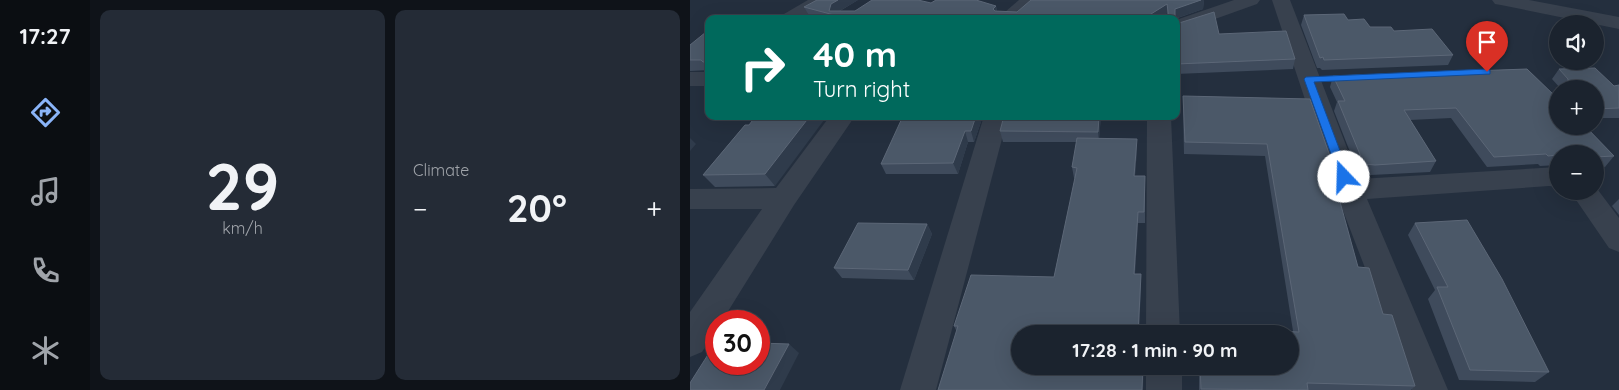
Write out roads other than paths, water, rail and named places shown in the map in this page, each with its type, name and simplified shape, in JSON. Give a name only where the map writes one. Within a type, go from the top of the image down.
[{"type":"street","points":[[795,15],[821,0]]},
{"type":"street","points":[[1011,15],[1032,0]]},
{"type":"street","points":[[1180,26],[1250,0]]},
{"type":"street","points":[[1281,0],[1319,79],[1350,190],[1430,390]]},
{"type":"street","points":[[1501,0],[1619,23]]},
{"type":"street","points":[[690,80],[705,80]]},
{"type":"street","points":[[690,341],[784,198],[840,120]]},
{"type":"street","points":[[918,390],[995,120]]},
{"type":"street","points":[[1159,120],[1163,325]]},
{"type":"street","points":[[1350,190],[1549,176]]},
{"type":"street","points":[[690,199],[784,198]]},
{"type":"street","points":[[1590,200],[1619,240]]},
{"type":"street","points":[[1164,375],[1164,390]]}]
